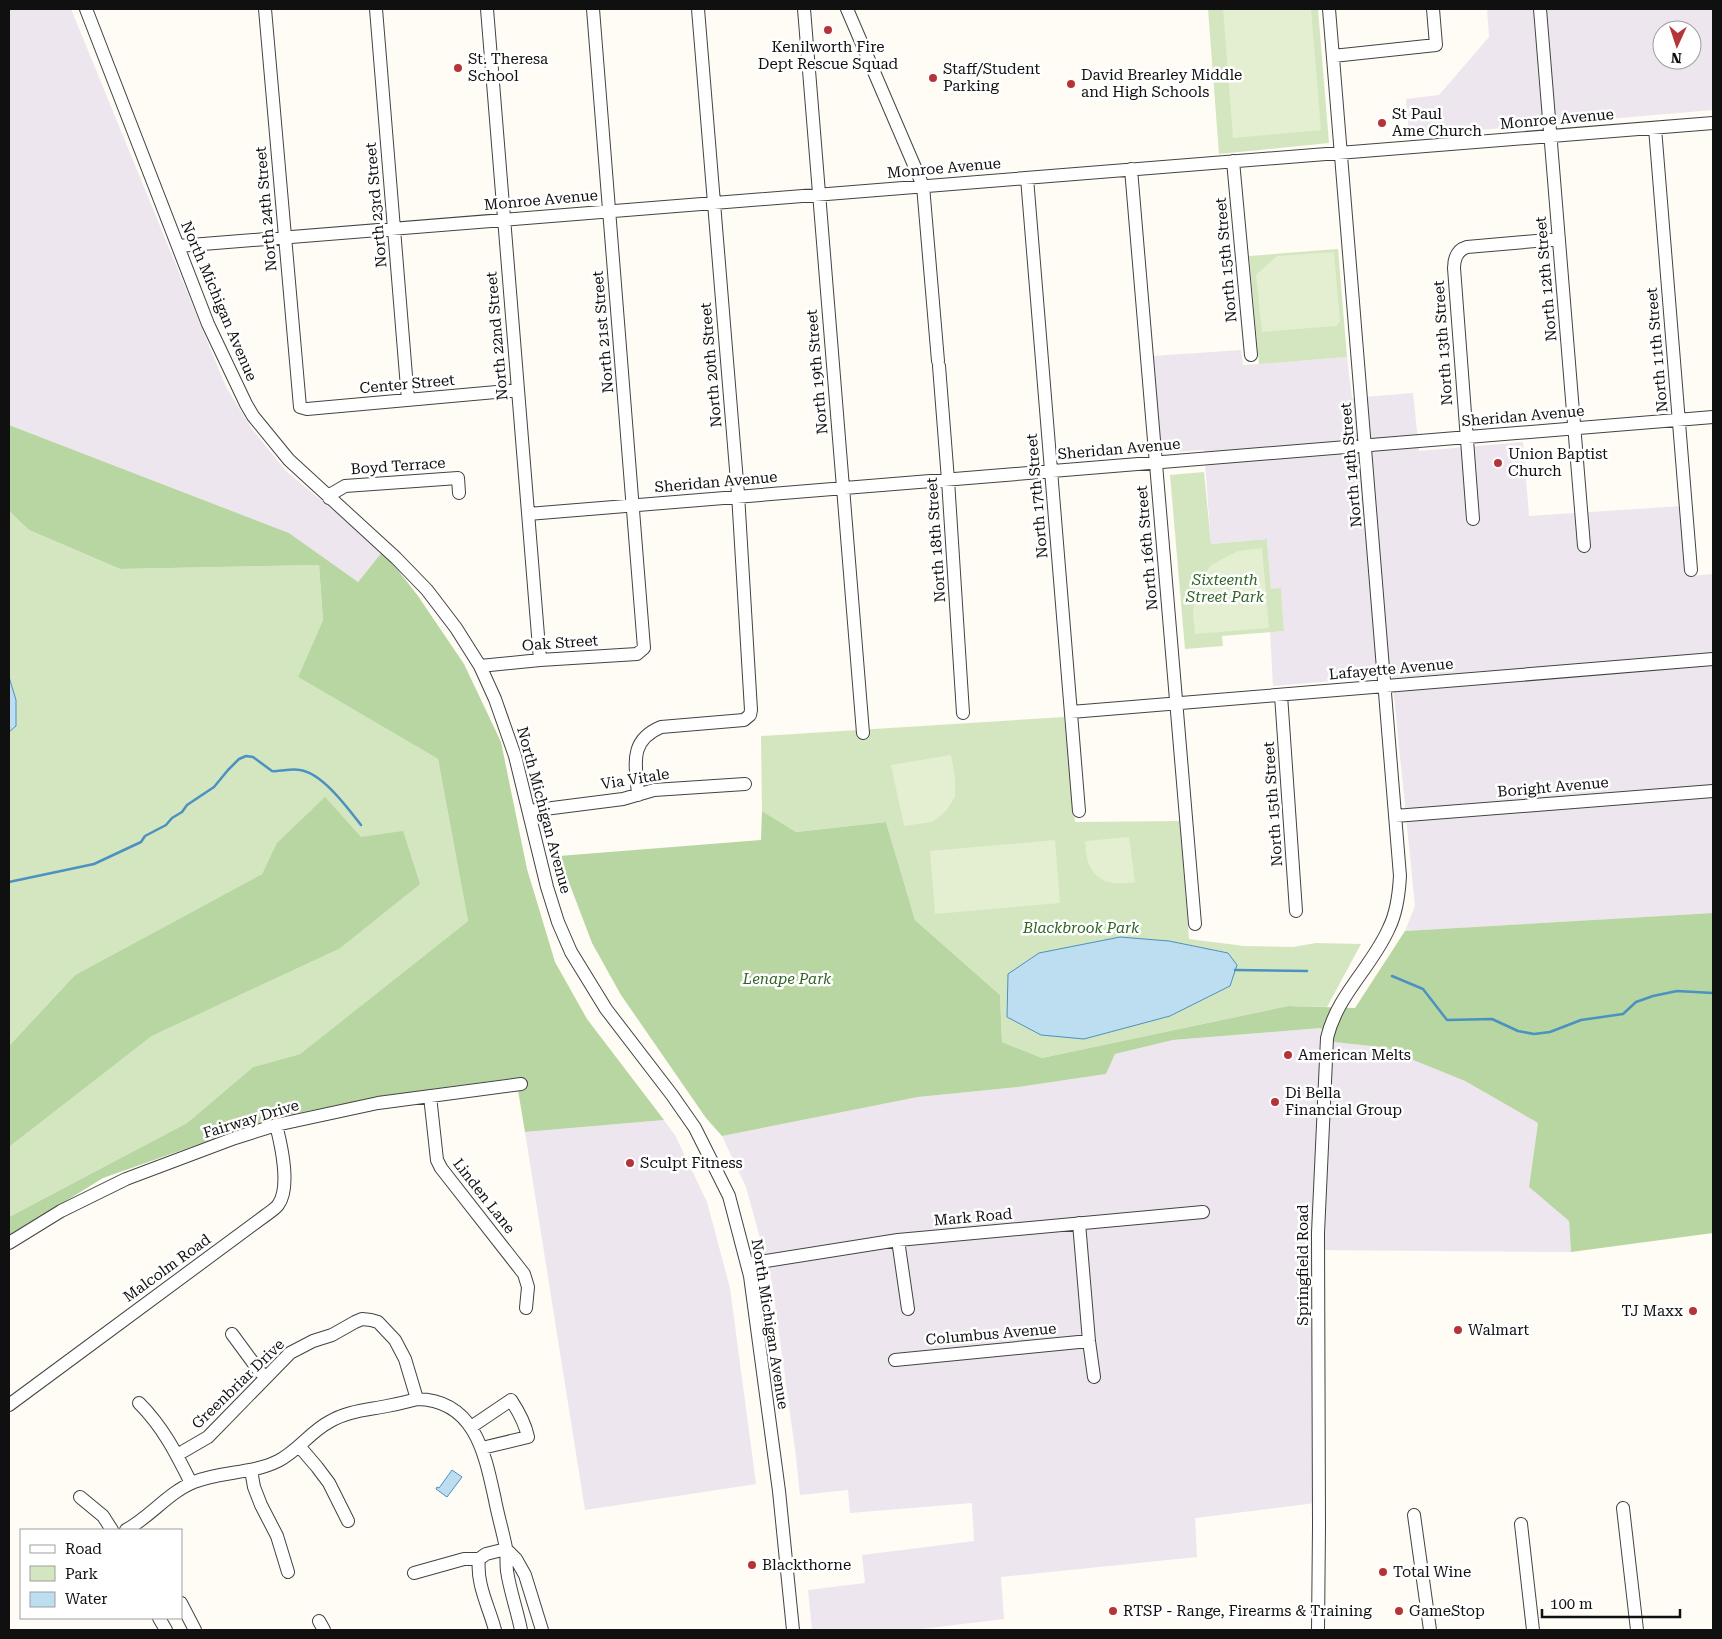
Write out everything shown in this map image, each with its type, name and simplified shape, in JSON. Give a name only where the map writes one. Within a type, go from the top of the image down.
[{"type":"street","name":"North Michigan Avenue","points":[[86,9],[208,324],[246,404],[289,460],[396,558],[427,590],[456,628],[480,666],[508,732],[547,887],[558,922],[571,952],[606,1009],[695,1128],[728,1196],[747,1264],[779,1491],[793,1630]]},
{"type":"street","name":"North 24th Street","points":[[265,9],[300,407]]},
{"type":"street","name":"North 23rd Street","points":[[376,9],[408,400]]},
{"type":"street","name":"North 22nd Street","points":[[487,9],[540,660]]},
{"type":"street","name":"North 21st Street","points":[[593,9],[644,648],[640,651]]},
{"type":"street","name":"North 20th Street","points":[[638,795],[636,751],[641,739],[651,731],[661,727],[744,720],[748,717],[751,710],[738,497],[698,9]]},
{"type":"street","name":"North 19th Street","points":[[804,9],[863,733]]},
{"type":"street","name":"North 18th Street","points":[[847,9],[923,186],[948,480],[963,713]]},
{"type":"street","name":"North 14th Street","points":[[1329,9],[1400,876],[1399,895],[1393,919]]},
{"type":"street","points":[[1333,56],[1436,45],[1433,9]]},
{"type":"street","name":"North 12th Street","points":[[1540,9],[1584,546]]},
{"type":"street","name":"Monroe Avenue","points":[[178,246],[1713,123]]},
{"type":"street","name":"North 11th Street","points":[[1655,128],[1691,570]]},
{"type":"street","name":"North 15th Street","points":[[1233,161],[1251,355]]},
{"type":"street","name":"North 16th Street","points":[[1131,169],[1195,924]]},
{"type":"street","name":"North 17th Street","points":[[1027,178],[1079,811]]},
{"type":"street","name":"North 13th Street","points":[[1473,519],[1454,268],[1457,254],[1463,248],[1559,239]]},
{"type":"street","name":"Center Street","points":[[300,407],[307,409],[518,390]]},
{"type":"street","name":"Sheridan Avenue","points":[[528,514],[1713,417]]},
{"type":"street","name":"Boyd Terrace","points":[[329,498],[333,493],[345,486],[458,478],[459,493]]},
{"type":"street","name":"Oak Street","points":[[480,666],[637,654],[640,651]]},
{"type":"street","name":"Lafayette Avenue","points":[[1071,712],[1713,660]]},
{"type":"street","name":"North 15th Street","points":[[1282,694],[1296,911]]},
{"type":"street","name":"Via Vitale","points":[[529,811],[623,799],[654,790],[746,784]]},
{"type":"street","name":"Boright Avenue","points":[[1395,816],[1713,791]]},
{"type":"street","name":"Springfield Road","points":[[1318,1630],[1320,1526],[1318,1233],[1327,1038],[1337,1008],[1381,944],[1393,919]]},
{"type":"street","name":"Fairway Drive","points":[[9,1243],[61,1212],[126,1179],[235,1138],[276,1125],[378,1103],[521,1084]]},
{"type":"street","name":"Linden Lane","points":[[430,1096],[437,1160],[441,1168],[524,1274],[528,1287],[526,1308]]},
{"type":"street","name":"Malcolm Road","points":[[9,1406],[279,1204],[285,1170],[283,1152],[276,1125]]},
{"type":"street","name":"Mark Road","points":[[747,1264],[898,1240],[1203,1212]]},
{"type":"street","points":[[1079,1223],[1094,1377]]},
{"type":"street","points":[[898,1240],[908,1309]]},
{"type":"street","name":"Greenbriar Drive","points":[[177,1455],[208,1437],[290,1353],[332,1335],[355,1322],[371,1320],[378,1322],[395,1340],[406,1359],[417,1399]]},
{"type":"street","points":[[232,1334],[260,1372],[266,1377]]},
{"type":"street","name":"Columbus Avenue","points":[[895,1360],[1089,1341]]},
{"type":"street","points":[[130,1529],[145,1525],[174,1495],[191,1483],[219,1474],[251,1470],[278,1461],[299,1446],[320,1427],[342,1415],[417,1399],[429,1399],[442,1403],[454,1410],[471,1427],[482,1448],[506,1549],[508,1571],[521,1630]]},
{"type":"street","points":[[471,1427],[511,1400],[518,1411],[525,1425],[528,1437],[482,1448]]},
{"type":"street","points":[[139,1403],[153,1417],[166,1435],[191,1483]]},
{"type":"street","points":[[299,1446],[329,1483],[348,1521]]},
{"type":"street","points":[[251,1470],[254,1487],[261,1506],[277,1536],[288,1572]]},
{"type":"street","points":[[80,1497],[103,1516],[111,1529]]},
{"type":"street","points":[[1623,1508],[1637,1630]]},
{"type":"street","points":[[1414,1515],[1430,1630]]},
{"type":"street","points":[[1521,1524],[1532,1630]]},
{"type":"street","points":[[414,1573],[464,1559],[479,1559],[486,1554],[506,1549]]},
{"type":"street","points":[[506,1549],[516,1559],[525,1574],[542,1630]]},
{"type":"street","points":[[479,1559],[478,1570],[483,1593],[495,1630]]},
{"type":"street","points":[[182,1605],[196,1630]]},
{"type":"street","points":[[160,1619],[166,1630]]},
{"type":"shaded area","points":[[9,9],[71,9],[226,387],[252,429],[287,472],[383,551],[358,582],[289,533],[9,425]]},
{"type":"shaded area","points":[[1487,9],[1713,9],[1713,110],[1409,136],[1406,99],[1439,95],[1489,37]]},
{"type":"shaded area","points":[[1241,350],[1243,365],[1347,357],[1352,398],[1413,393],[1419,451],[1523,442],[1529,516],[1682,506],[1689,576],[1713,574],[1713,913],[1405,931],[1415,906],[1392,676],[1273,686],[1270,632],[1284,631],[1281,589],[1271,589],[1267,539],[1211,544],[1204,450],[1162,453],[1153,356]]},
{"type":"shaded area","points":[[1322,1028],[1333,1042],[1381,1047],[1465,1081],[1538,1123],[1529,1187],[1569,1221],[1571,1252],[1311,1250],[1315,1503],[1195,1518],[1197,1557],[1001,1577],[1004,1619],[912,1630],[812,1630],[808,1590],[865,1583],[862,1555],[974,1541],[972,1503],[850,1513],[848,1490],[800,1495],[772,1282],[746,1187],[722,1136],[918,1097],[1018,1087],[1106,1074],[1115,1054],[1173,1040]]},
{"type":"shaded area","points":[[664,1120],[675,1135],[707,1202],[730,1288],[756,1484],[585,1510],[525,1132]]},
{"type":"green space","points":[[1208,9],[1318,9],[1329,143],[1219,154]]},
{"type":"green space","points":[[1223,9],[1311,9],[1321,130],[1233,138]]},
{"type":"green space","points":[[1338,249],[1347,357],[1259,364],[1249,256]]},
{"type":"green space","points":[[1334,252],[1340,321],[1336,326],[1262,332],[1256,275],[1277,256]]},
{"type":"green space","points":[[9,425],[289,533],[358,582],[383,551],[418,596],[464,664],[501,742],[527,869],[555,962],[587,1019],[664,1120],[525,1132],[516,1078],[388,1095],[273,1118],[103,1178],[9,1236],[9,1217],[187,1123],[253,1067],[300,1054],[468,921],[438,759],[298,677],[323,620],[319,565],[120,569],[29,530],[9,511]]},
{"type":"green space","name":"Sixteenth Street Park","points":[[1204,472],[1211,544],[1267,539],[1271,589],[1281,588],[1284,631],[1222,636],[1223,646],[1185,649],[1170,475]]},
{"type":"green space","points":[[9,511],[29,530],[120,569],[319,565],[323,620],[298,677],[438,759],[468,921],[300,1054],[253,1067],[187,1123],[9,1217],[9,1147],[152,1036],[339,949],[361,837],[278,843],[262,874],[75,975],[9,1046]]},
{"type":"green space","points":[[1262,548],[1269,628],[1195,634],[1193,614],[1196,586],[1211,565],[1238,551]]},
{"type":"green space","name":"Blackbrook Park","points":[[1064,717],[1075,822],[1180,821],[1189,939],[1244,946],[1293,947],[1316,943],[1361,944],[1327,1007],[1288,1006],[1042,1058],[1002,1042],[1000,995],[915,920],[886,822],[796,832],[762,811],[761,736]]},
{"type":"green space","points":[[951,755],[955,778],[955,797],[946,811],[932,822],[904,826],[891,765]]},
{"type":"green space","points":[[325,797],[361,837],[403,831],[420,884],[339,949],[152,1036],[9,1147],[9,1046],[75,975],[262,874],[277,843]]},
{"type":"green space","name":"Lenape Park","points":[[762,811],[796,832],[886,822],[915,920],[1000,995],[1002,1042],[1042,1058],[1288,1006],[1355,1008],[1405,931],[1713,913],[1713,1233],[1571,1252],[1569,1221],[1529,1187],[1538,1123],[1465,1081],[1381,1047],[1333,1042],[1321,1028],[1173,1040],[1115,1054],[1106,1074],[1018,1087],[918,1097],[722,1136],[706,1118],[621,995],[592,943],[559,856],[761,840]]},
{"type":"green space","points":[[1129,837],[1135,882],[1113,883],[1101,879],[1091,869],[1088,862],[1085,841]]},
{"type":"green space","points":[[1055,840],[1060,903],[935,914],[930,851]]},
{"type":"water","points":[[9,677],[16,700],[16,726],[9,732]]},
{"type":"water","points":[[1120,937],[1169,941],[1228,953],[1237,965],[1230,986],[1170,1016],[1084,1039],[1041,1035],[1007,1017],[1008,974],[1039,953]]},
{"type":"water","points":[[452,1470],[462,1477],[447,1497],[436,1489],[437,1487],[439,1488]]},
{"type":"waterway","points":[[9,882],[94,864],[141,842],[145,836],[166,825],[172,818],[182,812],[187,805],[214,787],[239,759],[246,756],[253,757],[272,771],[293,769],[308,772],[317,777],[334,792],[361,825]]},
{"type":"waterway","points":[[1235,970],[1307,971]]},
{"type":"waterway","points":[[1392,976],[1423,989],[1447,1020],[1492,1019],[1518,1031],[1534,1034],[1550,1032],[1581,1020],[1623,1014],[1636,1002],[1653,996],[1677,991],[1713,993]]},
{"type":"place","name":"Kenilworth Fire Dept Rescue Squad","points":[[828,30]]},
{"type":"place","name":"St. Theresa School","points":[[458,68]]},
{"type":"place","name":"Staff/Student Parking","points":[[933,78]]},
{"type":"place","name":"David Brearley Middle and High Schools","points":[[1071,84]]},
{"type":"place","name":"St Paul Ame Church","points":[[1382,123]]},
{"type":"place","name":"Union Baptist Church","points":[[1498,463]]},
{"type":"place","name":"American Melts","points":[[1288,1055]]},
{"type":"place","name":"Di Bella Financial Group","points":[[1275,1102]]},
{"type":"place","name":"Sculpt Fitness","points":[[630,1163]]},
{"type":"place","name":"TJ Maxx","points":[[1693,1311]]},
{"type":"place","name":"Walmart","points":[[1458,1330]]},
{"type":"place","name":"Blackthorne","points":[[752,1565]]},
{"type":"place","name":"Total Wine","points":[[1383,1572]]},
{"type":"place","name":"RTSP - Range, Firearms & Training","points":[[1113,1611]]},
{"type":"place","name":"GameStop","points":[[1399,1611]]}]
